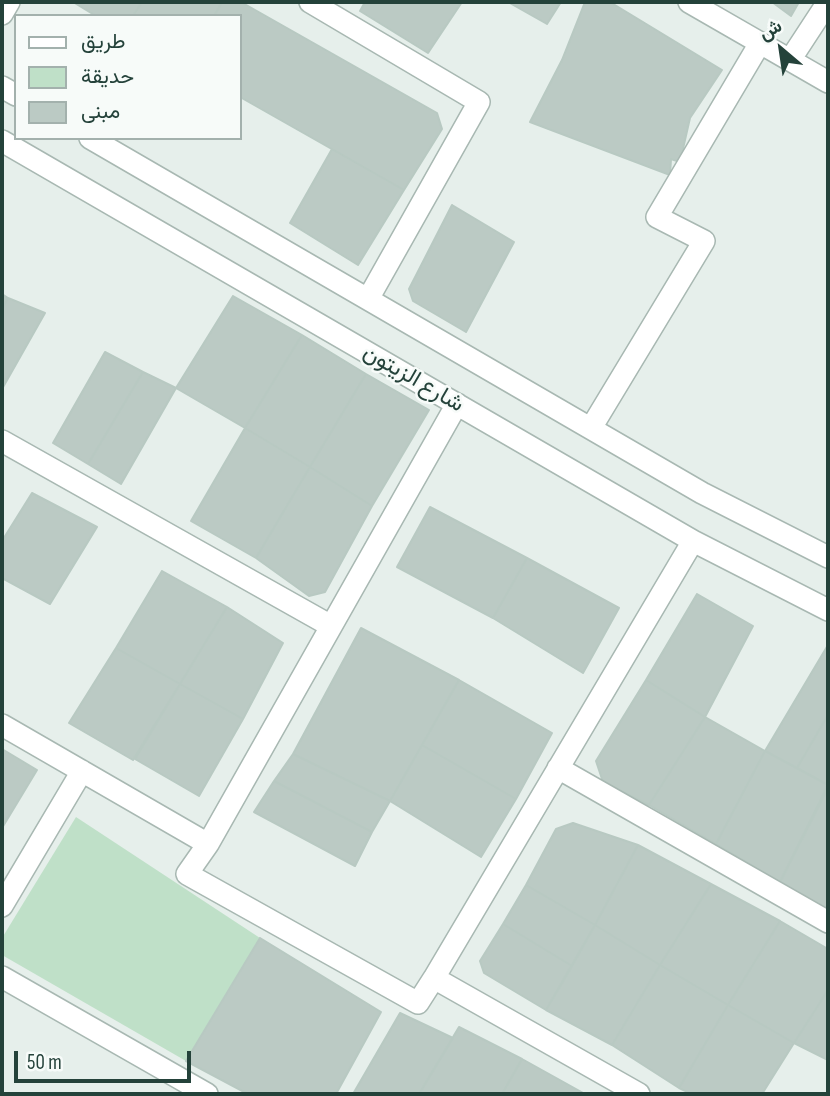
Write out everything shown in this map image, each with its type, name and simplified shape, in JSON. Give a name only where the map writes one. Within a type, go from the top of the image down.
[{"type":"street","points":[[2,14],[9,2]]},
{"type":"street","points":[[310,2],[479,102],[368,299]]},
{"type":"street","points":[[689,2],[828,82]]},
{"type":"street","points":[[790,60],[828,2]]},
{"type":"street","points":[[591,428],[704,242],[657,217],[760,43]]},
{"type":"street","name":"شارع الزيتون","points":[[93,140],[702,493],[828,557]]},
{"type":"street","name":"شارع الزيتون","points":[[2,141],[693,541],[828,610]]},
{"type":"street","points":[[457,404],[208,844],[187,874],[418,1003],[693,541]]},
{"type":"street","points":[[2,441],[331,626]]},
{"type":"street","points":[[2,725],[208,844]]},
{"type":"street","points":[[558,768],[828,922]]},
{"type":"street","points":[[2,905],[82,771]]},
{"type":"street","points":[[2,977],[207,1094]]},
{"type":"street","points":[[434,978],[639,1094]]},
{"type":"green space","points":[[76,817],[260,938],[186,1061],[2,955],[2,938]]},
{"type":"building","points":[[73,2],[142,2],[134,14],[93,14]]},
{"type":"building","points":[[142,2],[222,2],[215,14],[134,14]]},
{"type":"building","points":[[222,2],[241,2],[437,113],[442,129],[404,190],[242,98],[242,14],[215,14]]},
{"type":"building","points":[[365,2],[462,2],[428,53],[360,11]]},
{"type":"building","points":[[508,2],[561,2],[547,24]]},
{"type":"building","points":[[585,2],[610,2],[722,70],[690,118],[680,162],[671,159],[670,175],[530,122],[562,60]]},
{"type":"building","points":[[772,2],[799,2],[791,16]]},
{"type":"building","points":[[332,149],[404,190],[358,265],[290,223]]},
{"type":"building","points":[[452,205],[514,242],[466,332],[413,301],[409,289]]},
{"type":"building","points":[[2,294],[8,298],[2,309]]},
{"type":"building","points":[[233,296],[302,335],[245,428],[176,388]]},
{"type":"building","points":[[8,298],[45,313],[2,389],[2,309]]},
{"type":"building","points":[[302,335],[366,374],[310,467],[245,428]]},
{"type":"building","points":[[105,352],[143,372],[88,464],[53,443]]},
{"type":"building","points":[[143,372],[176,388],[121,484],[88,464]]},
{"type":"building","points":[[366,374],[429,410],[372,506],[310,467]]},
{"type":"building","points":[[245,428],[310,467],[256,558],[191,521]]},
{"type":"building","points":[[310,467],[372,506],[325,592],[309,596],[256,558]]},
{"type":"building","points":[[32,493],[97,527],[50,604],[2,578],[2,541]]},
{"type":"building","points":[[430,507],[527,558],[493,618],[397,567]]},
{"type":"building","points":[[527,558],[619,608],[583,673],[493,618]]},
{"type":"building","points":[[162,571],[227,607],[180,684],[116,648]]},
{"type":"building","points":[[697,594],[753,626],[705,717],[646,680]]},
{"type":"building","points":[[227,607],[283,643],[243,719],[180,684]]},
{"type":"building","points":[[361,628],[459,680],[390,801],[293,754]]},
{"type":"building","points":[[828,645],[828,715],[797,768],[765,751]]},
{"type":"building","points":[[116,648],[180,684],[133,760],[69,723]]},
{"type":"building","points":[[459,680],[552,733],[516,799],[422,745]]},
{"type":"building","points":[[646,680],[705,717],[649,805],[603,782],[596,761]]},
{"type":"building","points":[[180,684],[243,719],[199,796],[135,759]]},
{"type":"building","points":[[828,715],[828,785],[797,768]]},
{"type":"building","points":[[705,717],[765,751],[716,844],[649,805]]},
{"type":"building","points":[[422,745],[516,799],[481,857],[390,801]]},
{"type":"building","points":[[2,749],[37,770],[2,828]]},
{"type":"building","points":[[765,751],[828,785],[780,882],[716,844]]},
{"type":"building","points":[[293,754],[390,801],[372,832],[274,781]]},
{"type":"building","points":[[274,781],[372,832],[355,866],[254,812]]},
{"type":"building","points":[[828,788],[828,910],[780,882]]},
{"type":"building","points":[[573,823],[638,845],[595,925],[526,885],[556,829]]},
{"type":"building","points":[[638,845],[711,884],[660,965],[595,925]]},
{"type":"building","points":[[711,884],[780,921],[728,1005],[660,965]]},
{"type":"building","points":[[526,885],[595,925],[572,966],[503,924]]},
{"type":"building","points":[[780,921],[828,949],[828,990],[794,1043],[728,1005]]},
{"type":"building","points":[[503,924],[572,966],[546,1010],[484,973],[480,961]]},
{"type":"building","points":[[595,925],[660,965],[612,1045],[546,1010]]},
{"type":"building","points":[[260,938],[381,1012],[336,1094],[248,1094],[186,1061]]},
{"type":"building","points":[[660,965],[728,1005],[679,1088],[612,1045]]},
{"type":"building","points":[[828,990],[828,1060],[794,1043]]},
{"type":"building","points":[[728,1005],[794,1043],[762,1094],[692,1094],[679,1088]]},
{"type":"building","points":[[400,1013],[453,1038],[419,1094],[353,1094]]},
{"type":"building","points":[[459,1027],[522,1059],[502,1094],[419,1094]]},
{"type":"building","points":[[522,1059],[585,1094],[502,1094]]}]
